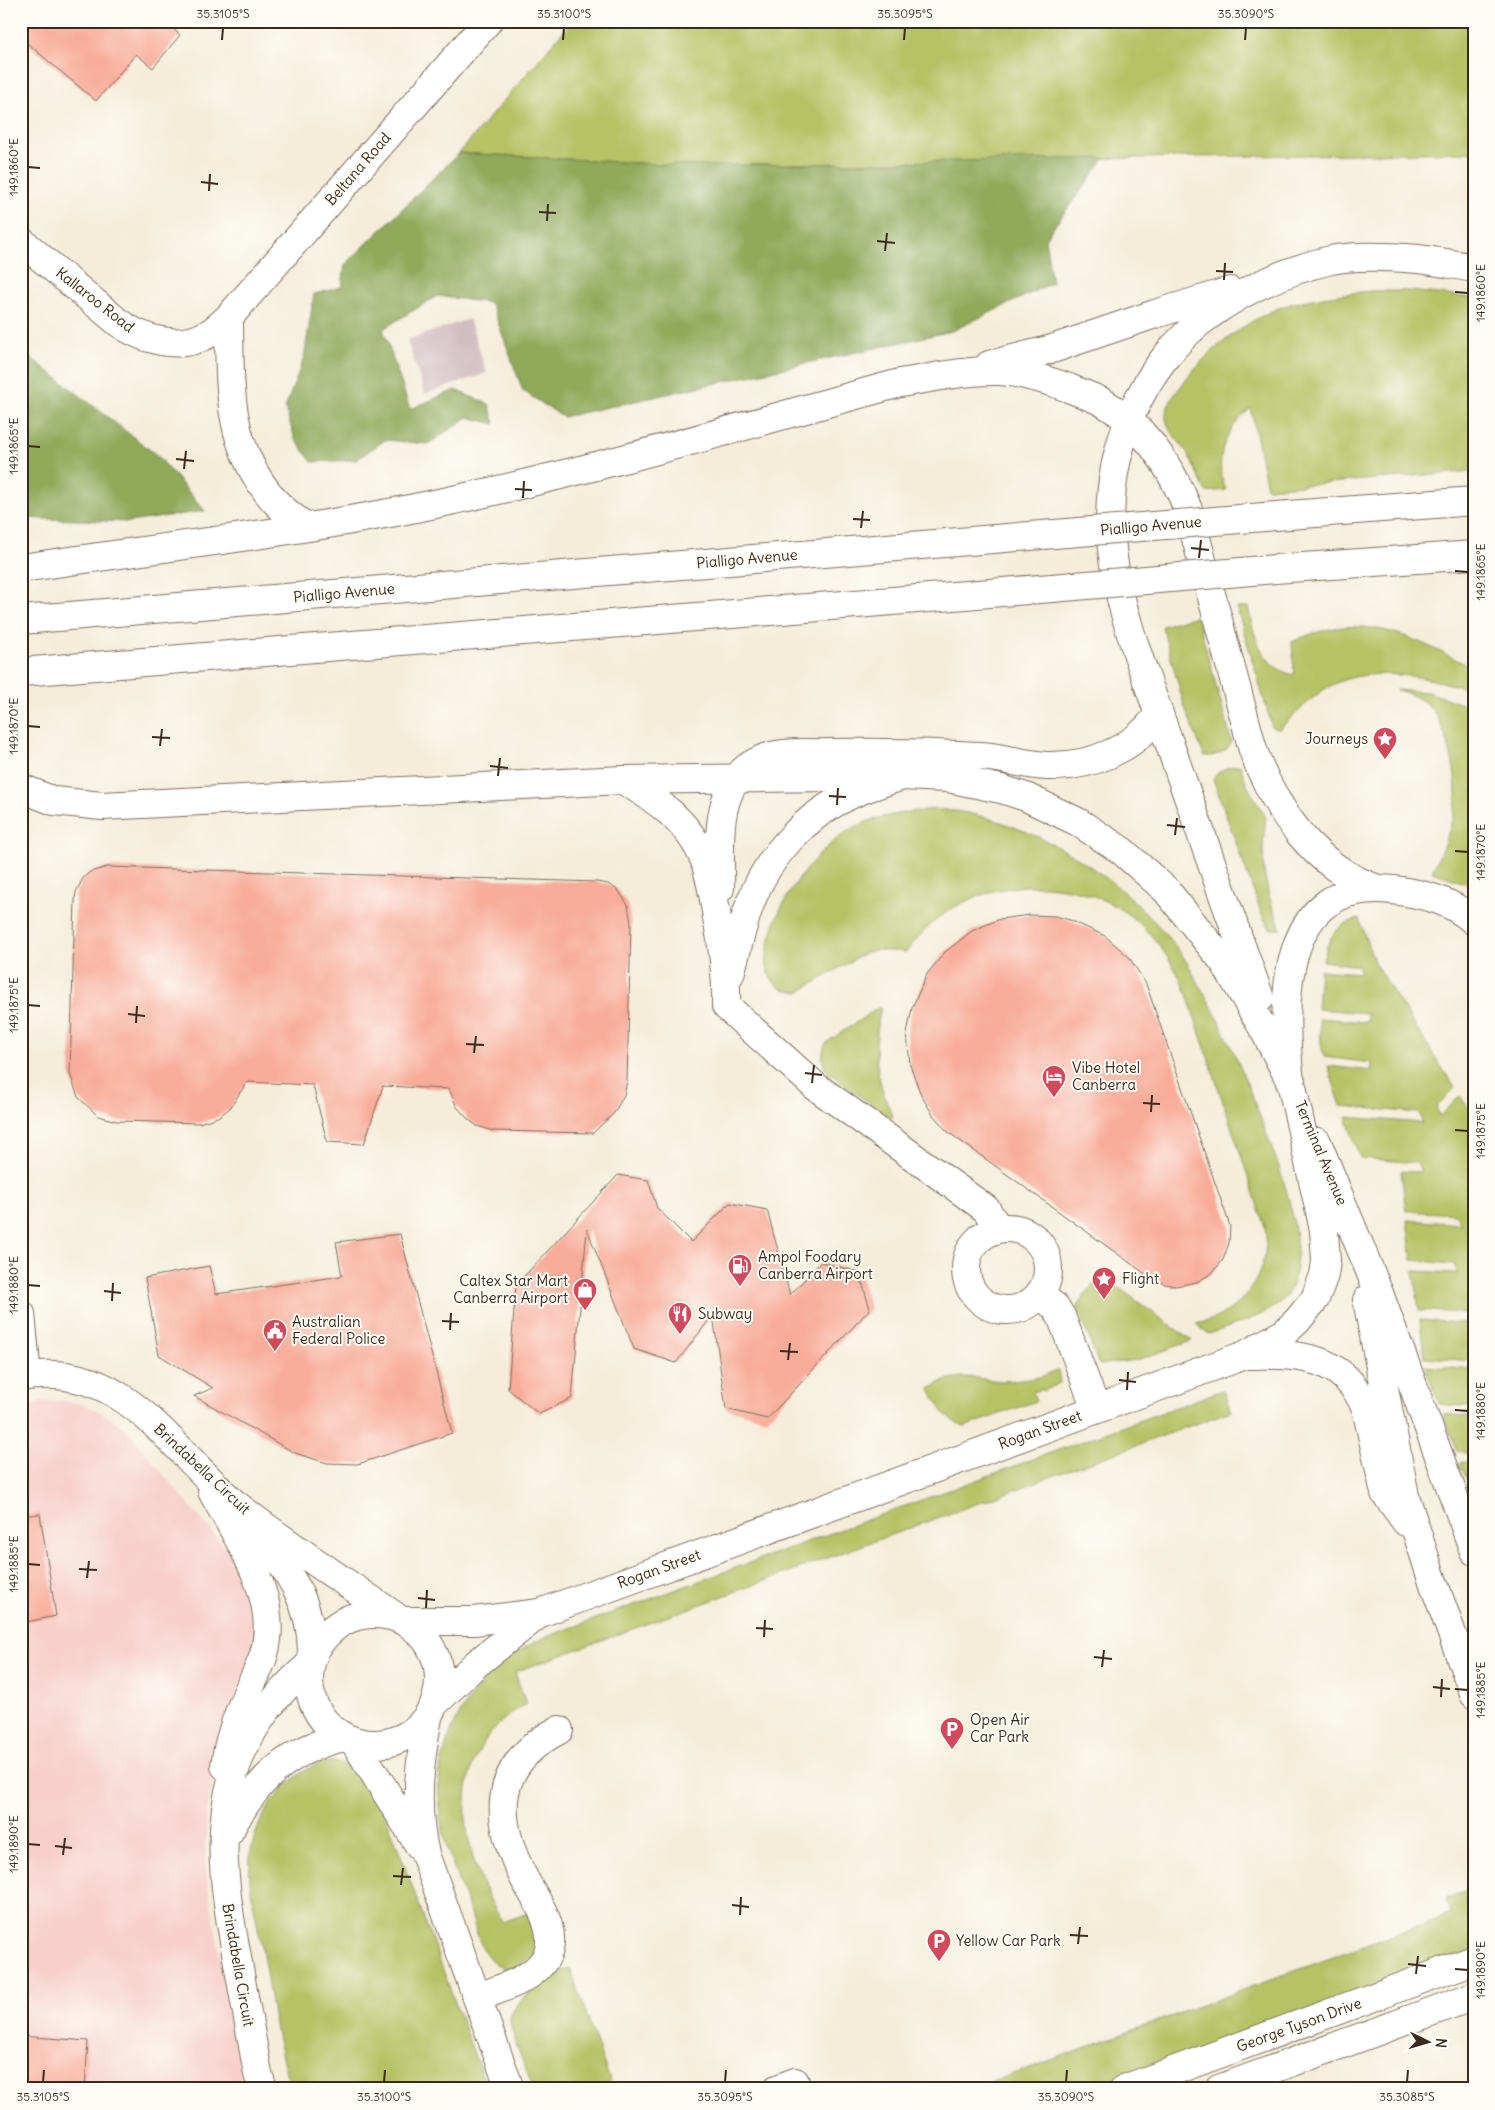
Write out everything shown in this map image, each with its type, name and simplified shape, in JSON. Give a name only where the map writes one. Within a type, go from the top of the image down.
[{"type":"main road","name":"Beltana Road","points":[[229,317],[488,21]]},
{"type":"main road","name":"Kallaroo Road","points":[[21,241],[112,318],[136,333],[162,341],[190,341],[208,334],[229,317]]},
{"type":"main road","points":[[21,568],[359,519],[468,497],[900,384],[952,375],[1052,349],[1155,314],[1333,260],[1419,259],[1474,268]]},
{"type":"main road","points":[[1280,276],[1259,284],[1203,319],[1182,338],[1154,372],[1141,393],[1129,420],[1113,472],[1110,499],[1112,555],[1117,587],[1135,650],[1290,1082]]},
{"type":"main road","points":[[229,317],[232,401],[243,451],[256,477],[274,500],[305,526]]},
{"type":"main road","points":[[952,375],[999,371],[1046,380],[1102,402],[1129,420],[1148,440],[1172,474],[1189,512],[1253,750],[1267,783],[1289,819],[1323,859],[1349,878],[1375,888]]},
{"type":"main road","name":"Pialligo Avenue","points":[[21,620],[1474,501]]},
{"type":"main road","points":[[21,672],[1474,554]]},
{"type":"main road","points":[[720,929],[723,808],[726,796],[736,779],[750,765],[759,760],[778,754],[938,754],[982,756],[1046,766],[1077,763],[1104,757],[1127,745],[1148,728],[1159,714]]},
{"type":"main road","points":[[21,788],[54,801],[102,806],[623,780],[901,776],[948,778],[1000,788],[1078,822],[1122,851],[1166,890],[1224,962],[1264,1030],[1290,1082]]},
{"type":"main road","points":[[727,986],[751,900],[769,867],[784,846],[800,829],[834,804],[850,795],[901,776]]},
{"type":"main road","points":[[623,780],[656,800],[686,830],[698,846],[711,884],[720,929],[727,986],[726,1006],[815,1086],[986,1209],[998,1228]]},
{"type":"main road","name":"Terminal Avenue","points":[[1474,921],[1458,908],[1437,898],[1375,888],[1352,891],[1330,900],[1318,910],[1302,933],[1292,967],[1288,998],[1287,1039],[1290,1082],[1338,1190],[1379,1293],[1474,1550]]},
{"type":"main road","name":"Rogan Street","points":[[399,1618],[464,1622],[540,1613],[1245,1355],[1284,1332],[1297,1321],[1315,1299],[1324,1275],[1326,1246],[1290,1082]]},
{"type":"main road","points":[[1338,1190],[1362,1277],[1400,1472],[1431,1576],[1474,1694]]},
{"type":"main road","points":[[1008,1227],[1023,1230],[1030,1234],[1042,1246],[1047,1261],[1048,1271],[1040,1294],[1028,1304],[1019,1308],[1001,1310],[983,1304],[971,1290],[965,1272],[968,1254],[973,1245],[985,1233],[998,1228],[1008,1227]]},
{"type":"main road","points":[[1040,1294],[1054,1306],[1061,1316],[1096,1410]]},
{"type":"main road","points":[[21,1314],[24,1377]]},
{"type":"main road","points":[[1245,1355],[1284,1354],[1308,1358],[1332,1367],[1349,1381],[1366,1408],[1385,1493],[1393,1506],[1418,1536]]},
{"type":"main road","name":"Brindabella Circuit","points":[[24,1377],[68,1376],[107,1388],[143,1414],[237,1506],[399,1618]]},
{"type":"main road","points":[[201,1471],[258,1580],[266,1619],[267,1639],[264,1655],[228,1743],[224,1772],[225,1840]]},
{"type":"main road","points":[[237,1506],[288,1574],[301,1598],[311,1627],[309,1686],[315,1707],[327,1724],[349,1739],[425,1854]]},
{"type":"main road","points":[[311,1660],[326,1634],[335,1626],[346,1619],[370,1613],[399,1618],[421,1634],[428,1642],[437,1662],[439,1683],[431,1709],[421,1756],[418,1805],[419,1829],[425,1854],[510,2089]]},
{"type":"main road","name":"Rogan Street","points":[[431,1709],[494,1648],[540,1613]]},
{"type":"main road","name":"Brindabella Circuit","points":[[263,2089],[258,2074],[227,1903],[225,1840],[227,1805],[237,1764],[270,1705],[311,1660]]},
{"type":"main road","points":[[225,1840],[248,1800],[265,1778],[304,1749],[349,1739],[375,1744],[396,1740],[414,1729],[431,1709]]},
{"type":"main road","points":[[477,1998],[529,1975],[536,1970],[546,1957],[550,1942],[546,1919],[516,1859],[507,1833],[503,1802],[509,1778],[520,1758],[540,1740],[559,1730]]},
{"type":"main road","name":"George Tyson Drive","points":[[1128,2088],[1474,1960]]},
{"type":"main road","points":[[1218,2089],[1474,1996]]},
{"type":"shaded area","points":[[469,319],[487,373],[425,394],[407,340]]},
{"type":"shaded area","points":[[65,1401],[97,1410],[127,1431],[234,1558],[249,1582],[259,1628],[218,1754],[207,1811],[205,1860],[240,2071],[245,2089],[21,2089],[21,1405]]},
{"type":"green space","points":[[572,21],[1474,21],[1474,152],[692,166],[459,153]]},
{"type":"green space","points":[[459,153],[692,166],[1105,158],[1045,239],[1052,283],[952,331],[563,417],[523,391],[491,303],[437,296],[383,329],[410,409],[455,390],[489,404],[495,424],[468,417],[428,444],[385,440],[356,460],[312,462],[295,439],[285,408],[304,358],[314,294],[342,287],[345,265]]},
{"type":"green space","points":[[1370,291],[1410,291],[1474,298],[1474,471],[1267,488],[1251,408],[1235,425],[1224,445],[1220,467],[1226,490],[1206,492],[1188,454],[1171,431],[1166,420],[1170,402],[1193,370],[1232,335],[1277,309],[1311,299]]},
{"type":"green space","points":[[21,350],[158,456],[205,511],[129,522],[21,518]]},
{"type":"green space","points":[[1248,607],[1256,639],[1266,657],[1282,671],[1293,675],[1292,642],[1317,632],[1340,627],[1362,627],[1404,636],[1469,666],[1474,666],[1474,691],[1403,675],[1365,675],[1332,685],[1311,700],[1279,729],[1272,727],[1237,608]]},
{"type":"green space","points":[[1197,616],[1232,743],[1223,752],[1212,756],[1204,756],[1184,705],[1162,626]]},
{"type":"green space","points":[[1396,690],[1428,692],[1474,708],[1474,886],[1432,872],[1448,832],[1455,807],[1454,770],[1448,743],[1432,710],[1416,697]]},
{"type":"green space","points":[[1240,765],[1248,787],[1266,817],[1263,845],[1264,872],[1269,896],[1281,929],[1271,929],[1263,918],[1213,779],[1225,769]]},
{"type":"green space","points":[[933,809],[972,814],[1010,825],[1055,845],[1076,857],[1096,870],[1132,900],[1149,916],[1183,955],[1237,1059],[1275,1156],[1288,1195],[1293,1216],[1297,1258],[1294,1277],[1288,1293],[1282,1301],[1252,1318],[1209,1334],[1196,1324],[1227,1312],[1250,1289],[1264,1260],[1266,1244],[1265,1227],[1184,986],[1168,959],[1142,926],[1112,904],[1087,894],[1061,888],[1034,886],[1007,888],[981,895],[957,906],[931,924],[906,952],[875,950],[865,953],[799,992],[784,990],[770,977],[767,969],[768,948],[778,914],[797,882],[821,853],[848,831],[868,821]]},
{"type":"green space","points":[[1359,919],[1375,964],[1455,1088],[1436,1107],[1440,1116],[1460,1096],[1474,1116],[1474,1138],[1469,1143],[1474,1152],[1474,1314],[1419,1310],[1413,1271],[1458,1273],[1454,1264],[1412,1260],[1407,1220],[1460,1224],[1456,1214],[1406,1211],[1401,1171],[1421,1172],[1417,1163],[1360,1158],[1346,1117],[1422,1123],[1419,1113],[1341,1106],[1328,1066],[1372,1071],[1372,1063],[1324,1057],[1319,1018],[1367,1022],[1367,1013],[1317,1009],[1320,970],[1360,973],[1359,966],[1323,961],[1327,946],[1334,934],[1344,925]]},
{"type":"green space","points":[[881,1006],[876,1049],[877,1063],[882,1088],[893,1116],[891,1118],[829,1072],[825,1068],[823,1058],[827,1042]]},
{"type":"green space","points":[[1100,1275],[1192,1341],[1137,1360],[1099,1365],[1077,1306]]},
{"type":"green space","points":[[1420,1320],[1474,1324],[1474,1361],[1424,1357]]},
{"type":"green space","points":[[1425,1366],[1474,1370],[1474,1407],[1439,1404]]},
{"type":"green space","points":[[1058,1369],[1060,1383],[1043,1391],[1042,1389],[1033,1392],[1036,1401],[964,1427],[957,1424],[943,1412],[930,1389],[948,1379],[965,1377],[1016,1381],[1038,1377]]},
{"type":"green space","points":[[1223,1390],[1231,1411],[515,1672],[526,1704],[499,1724],[481,1748],[470,1775],[466,1804],[468,1835],[475,1865],[487,1894],[503,1922],[528,1913],[536,1926],[538,1953],[513,1968],[504,1968],[490,1958],[480,1943],[446,1845],[439,1806],[439,1779],[444,1752],[453,1727],[466,1704],[482,1683],[501,1665],[522,1649],[546,1637]]},
{"type":"green space","points":[[1443,1414],[1474,1417],[1474,1454],[1457,1452]]},
{"type":"green space","points":[[1460,1462],[1474,1463],[1474,1499]]},
{"type":"green space","points":[[334,1762],[344,1765],[360,1777],[373,1794],[388,1821],[487,2089],[291,2089],[277,2037],[253,1903],[249,1868],[250,1857],[255,1836],[263,1816],[282,1789],[310,1767],[321,1763]]},
{"type":"green space","points":[[1474,1889],[1474,1950],[1095,2089],[972,2089],[1451,1914],[1446,1898]]},
{"type":"green space","points":[[570,1968],[613,2089],[534,2089],[516,2043],[510,2019],[513,2011],[526,1996],[544,1982]]},
{"type":"building","points":[[21,21],[164,21],[180,35],[153,68],[136,54],[96,101],[21,38]]},
{"type":"building","points":[[107,867],[597,882],[608,884],[618,890],[628,905],[631,924],[627,1081],[624,1095],[614,1113],[593,1133],[493,1131],[477,1126],[468,1119],[457,1107],[449,1089],[383,1086],[364,1144],[327,1142],[313,1085],[247,1082],[230,1108],[218,1117],[199,1123],[117,1121],[98,1116],[78,1097],[70,1074],[75,900],[76,892],[83,878],[90,872]]},
{"type":"building","name":"Vibe Hotel Canberra","points":[[1030,915],[1055,916],[1070,920],[1105,936],[1129,957],[1146,984],[1230,1226],[1229,1243],[1223,1260],[1211,1274],[1197,1282],[1176,1286],[1151,1278],[948,1132],[933,1115],[921,1095],[910,1065],[907,1034],[912,1008],[927,974],[945,952],[972,931],[1000,919]]},
{"type":"building","points":[[618,1175],[648,1180],[657,1208],[691,1242],[730,1203],[767,1210],[790,1295],[821,1262],[859,1272],[870,1309],[767,1419],[726,1409],[713,1315],[676,1363],[634,1349],[587,1229],[572,1398],[539,1414],[508,1389],[516,1285]]},
{"type":"building","points":[[400,1234],[452,1433],[358,1464],[327,1463],[295,1453],[194,1396],[213,1388],[159,1355],[145,1278],[209,1266],[216,1294],[342,1276],[336,1242]]},
{"type":"building","points":[[40,1514],[56,1616],[21,1623],[21,1516]]},
{"type":"building","points":[[21,2036],[88,2041],[85,2089],[21,2089]]},
{"type":"place","name":"Journeys","points":[[1385,760]]},
{"type":"place","name":"Vibe Hotel Canberra","points":[[1054,1098]]},
{"type":"place","name":"Ampol Foodary Canberra Airport","points":[[740,1287]]},
{"type":"place","name":"Flight","points":[[1104,1300]]},
{"type":"place","name":"Caltex Star Mart Canberra Airport","points":[[585,1311]]},
{"type":"place","name":"Subway","points":[[680,1335]]},
{"type":"place","name":"Australian Federal Police","points":[[275,1352]]},
{"type":"place","name":"Open Air Car Park","points":[[952,1750]]},
{"type":"place","name":"Yellow Car Park","points":[[939,1962]]}]
